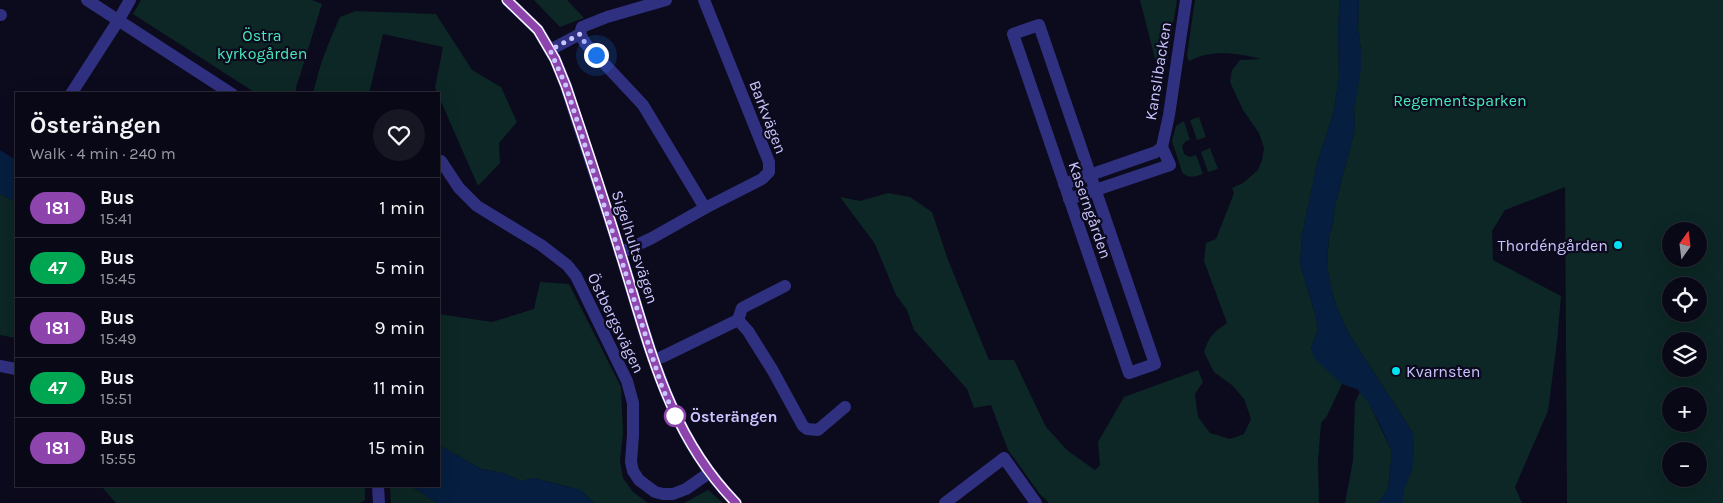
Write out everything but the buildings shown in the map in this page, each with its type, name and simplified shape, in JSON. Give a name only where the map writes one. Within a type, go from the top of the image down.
[{"type":"street","points":[[87,0],[118,22],[229,92]]},
{"type":"street","points":[[72,92],[118,22],[130,0]]},
{"type":"street","name":"Sigelhultsvägen","points":[[507,0],[538,30],[550,50],[566,86],[653,360],[675,416],[709,473],[736,503]]},
{"type":"street","points":[[666,0],[608,17],[582,27],[580,34],[585,43],[643,106],[705,208]]},
{"type":"street","name":"Barkvägen","points":[[620,253],[762,179],[770,168],[770,162],[704,0]]},
{"type":"street","name":"Kanslibacken","points":[[1162,147],[1169,115],[1186,0]]},
{"type":"street","name":"Kaserngården","points":[[1039,25],[1155,364],[1129,373],[1064,184],[1012,34],[1039,25]]},
{"type":"street","points":[[550,50],[580,34]]},
{"type":"street","points":[[1064,184],[1156,152],[1162,147],[1170,165],[1069,200]]},
{"type":"street","name":"Östbergsvägen","points":[[441,161],[459,188],[477,206],[541,245],[567,265],[576,276],[627,381],[632,403],[633,435],[631,462],[633,471],[639,480],[655,492],[673,494],[686,489],[709,473]]},
{"type":"street","points":[[653,360],[738,320],[742,308],[785,286]]},
{"type":"street","points":[[738,320],[748,331],[773,371],[803,426],[807,429],[818,430],[845,407]]},
{"type":"street","points":[[0,366],[15,369]]},
{"type":"street","points":[[946,503],[1004,458],[1036,503]]},
{"type":"green space","name":"Östra kyrkogården","points":[[141,0],[312,0],[322,4],[296,92],[254,92],[133,14]]},
{"type":"green space","points":[[534,0],[567,0],[584,18],[560,27]]},
{"type":"green space","points":[[1140,0],[1177,0],[1165,74],[1158,71]]},
{"type":"green space","points":[[1195,0],[1340,0],[1338,26],[1339,77],[1334,111],[1317,164],[1302,236],[1300,263],[1318,329],[1311,349],[1342,384],[1327,416],[1321,423],[1318,461],[1319,503],[1049,503],[1039,493],[1008,450],[991,405],[974,408],[967,389],[914,330],[907,310],[896,295],[875,244],[840,197],[860,201],[888,193],[910,197],[932,212],[948,260],[989,360],[1014,360],[1046,427],[1068,451],[1095,470],[1100,465],[1098,442],[1124,397],[1198,370],[1203,382],[1195,394],[1198,417],[1210,433],[1230,439],[1244,434],[1251,419],[1244,399],[1233,386],[1214,372],[1204,352],[1213,335],[1227,323],[1204,261],[1206,243],[1216,239],[1234,193],[1232,188],[1243,183],[1258,170],[1262,160],[1264,148],[1259,133],[1243,110],[1230,82],[1232,70],[1240,60],[1260,59],[1225,53],[1206,55],[1188,60],[1187,55]]},
{"type":"green space","name":"Regementsparken","points":[[1359,0],[1723,0],[1723,503],[1567,503],[1565,187],[1505,210],[1492,231],[1493,260],[1561,296],[1548,411],[1515,487],[1522,503],[1403,503],[1403,489],[1412,469],[1413,433],[1349,334],[1337,308],[1331,289],[1327,265],[1329,236],[1335,205],[1355,129],[1354,109],[1361,51],[1358,29]]},
{"type":"green space","points":[[356,11],[436,14],[472,70],[501,87],[517,122],[499,143],[500,163],[478,186],[440,99],[440,92],[437,92],[435,88],[443,47],[383,34],[369,92],[314,92],[324,55],[340,17]]},
{"type":"green space","points":[[1199,117],[1206,137],[1197,140],[1190,120]]},
{"type":"green space","points":[[1184,121],[1190,140],[1186,141],[1182,146],[1184,154],[1190,157],[1196,155],[1203,174],[1194,177],[1187,176],[1182,172],[1172,141],[1176,126]]},
{"type":"green space","points":[[1210,148],[1218,169],[1208,172],[1201,152]]},
{"type":"green space","points":[[0,194],[15,202],[15,338],[0,335]]},
{"type":"green space","points":[[540,282],[569,284],[621,387],[623,433],[620,461],[623,478],[633,492],[648,503],[594,503],[580,490],[534,478],[521,481],[503,473],[481,469],[440,446],[440,314],[492,322],[534,309]]},
{"type":"green space","points":[[1360,392],[1369,403],[1392,452],[1388,489],[1378,503],[1345,503],[1353,461],[1355,402]]},
{"type":"green space","points":[[102,487],[365,487],[365,500],[359,503],[116,503]]},
{"type":"green space","points":[[390,487],[413,487],[437,503],[391,503]]},
{"type":"green space","points":[[708,490],[723,503],[684,503]]},
{"type":"water","points":[[1340,0],[1359,0],[1358,29],[1361,70],[1354,109],[1355,129],[1335,205],[1329,236],[1327,265],[1331,289],[1337,308],[1349,334],[1413,433],[1413,464],[1405,488],[1403,503],[1378,503],[1388,489],[1392,452],[1369,403],[1357,389],[1342,384],[1315,359],[1311,349],[1318,329],[1300,263],[1302,236],[1317,164],[1334,111],[1339,77],[1338,26]]},
{"type":"water","points":[[0,150],[15,159],[15,202],[0,194]]},
{"type":"water","points":[[440,446],[481,469],[503,473],[521,481],[534,478],[580,490],[594,503],[437,503],[413,487],[440,487]]},
{"type":"bus line","name":"181","points":[[507,0],[538,30],[555,59],[566,86],[653,360],[675,416],[709,473],[736,503]]},
{"type":"place","name":"Thordéngården","points":[[1618,245]]},
{"type":"place","name":"Kvarnsten","points":[[1396,371]]},
{"type":"place","name":"Österängen","points":[[675,416]]},
{"type":"route","points":[[596,55],[581,38],[580,34],[550,50],[566,86],[653,360],[675,416]]}]
